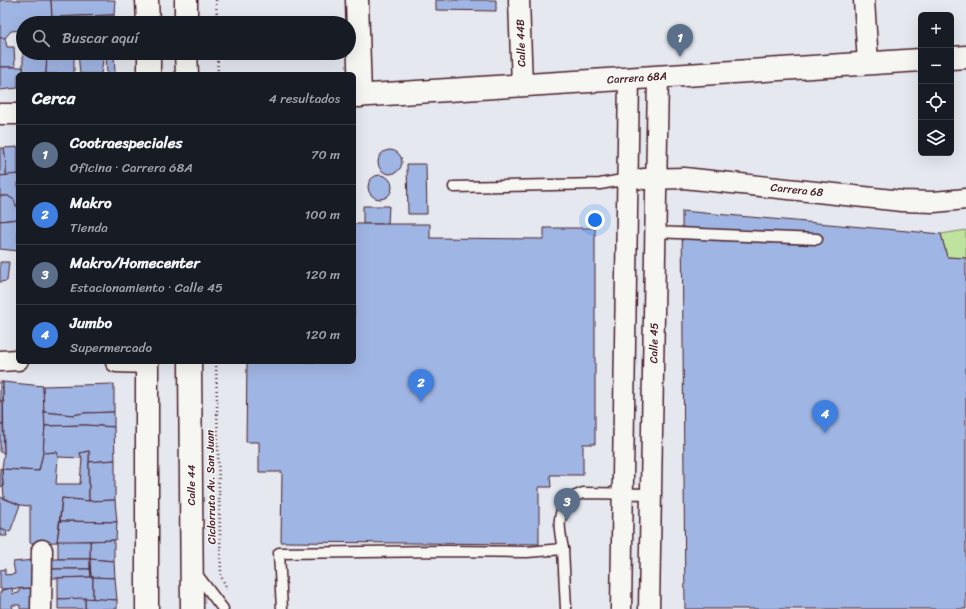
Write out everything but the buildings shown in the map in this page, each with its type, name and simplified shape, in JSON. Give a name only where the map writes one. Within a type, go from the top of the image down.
[{"type":"street","points":[[147,0],[148,16]]},
{"type":"street","points":[[186,0],[186,16]]},
{"type":"street","points":[[357,0],[357,96]]},
{"type":"street","name":"Calle 44B","points":[[519,0],[522,86]]},
{"type":"street","points":[[864,0],[868,63]]},
{"type":"street","points":[[954,58],[966,57]]},
{"type":"street","points":[[149,60],[149,72]]},
{"type":"street","points":[[186,60],[187,72]]},
{"type":"street","name":"Carrera 68A","points":[[357,96],[918,60]]},
{"type":"street","name":"Calle 45","points":[[649,609],[658,76]]},
{"type":"street","points":[[621,609],[629,78]]},
{"type":"street","points":[[0,114],[16,114]]},
{"type":"street","name":"Carrera 68","points":[[628,179],[684,178],[902,201],[934,202],[966,199]]},
{"type":"street","points":[[0,361],[16,360]]},
{"type":"street","points":[[147,364],[148,609]]},
{"type":"street","name":"Calle 44","points":[[190,364],[192,609]]},
{"type":"street","points":[[42,550],[42,609]]},
{"type":"lane","points":[[454,187],[600,184],[628,179]]},
{"type":"lane","points":[[655,232],[817,238]]},
{"type":"lane","points":[[566,609],[560,513],[566,500],[583,493],[651,494]]},
{"type":"lane","points":[[282,609],[278,553],[447,551],[527,552],[563,549]]},
{"type":"lane","points":[[192,568],[223,609]]},
{"type":"path","points":[[216,0],[217,16]]},
{"type":"path","points":[[217,60],[218,72]]},
{"type":"path","name":"Ciclorruta Av. San Juan","points":[[216,364],[221,576],[230,596]]},
{"type":"green space","points":[[966,230],[966,258],[947,257],[941,234]]},
{"type":"place","name":"Cootraespeciales","points":[[680,57]]},
{"type":"place","name":"Makro","points":[[421,402]]},
{"type":"place","name":"Jumbo","points":[[825,433]]},
{"type":"place","name":"Makro/Homecenter","points":[[567,521]]}]
